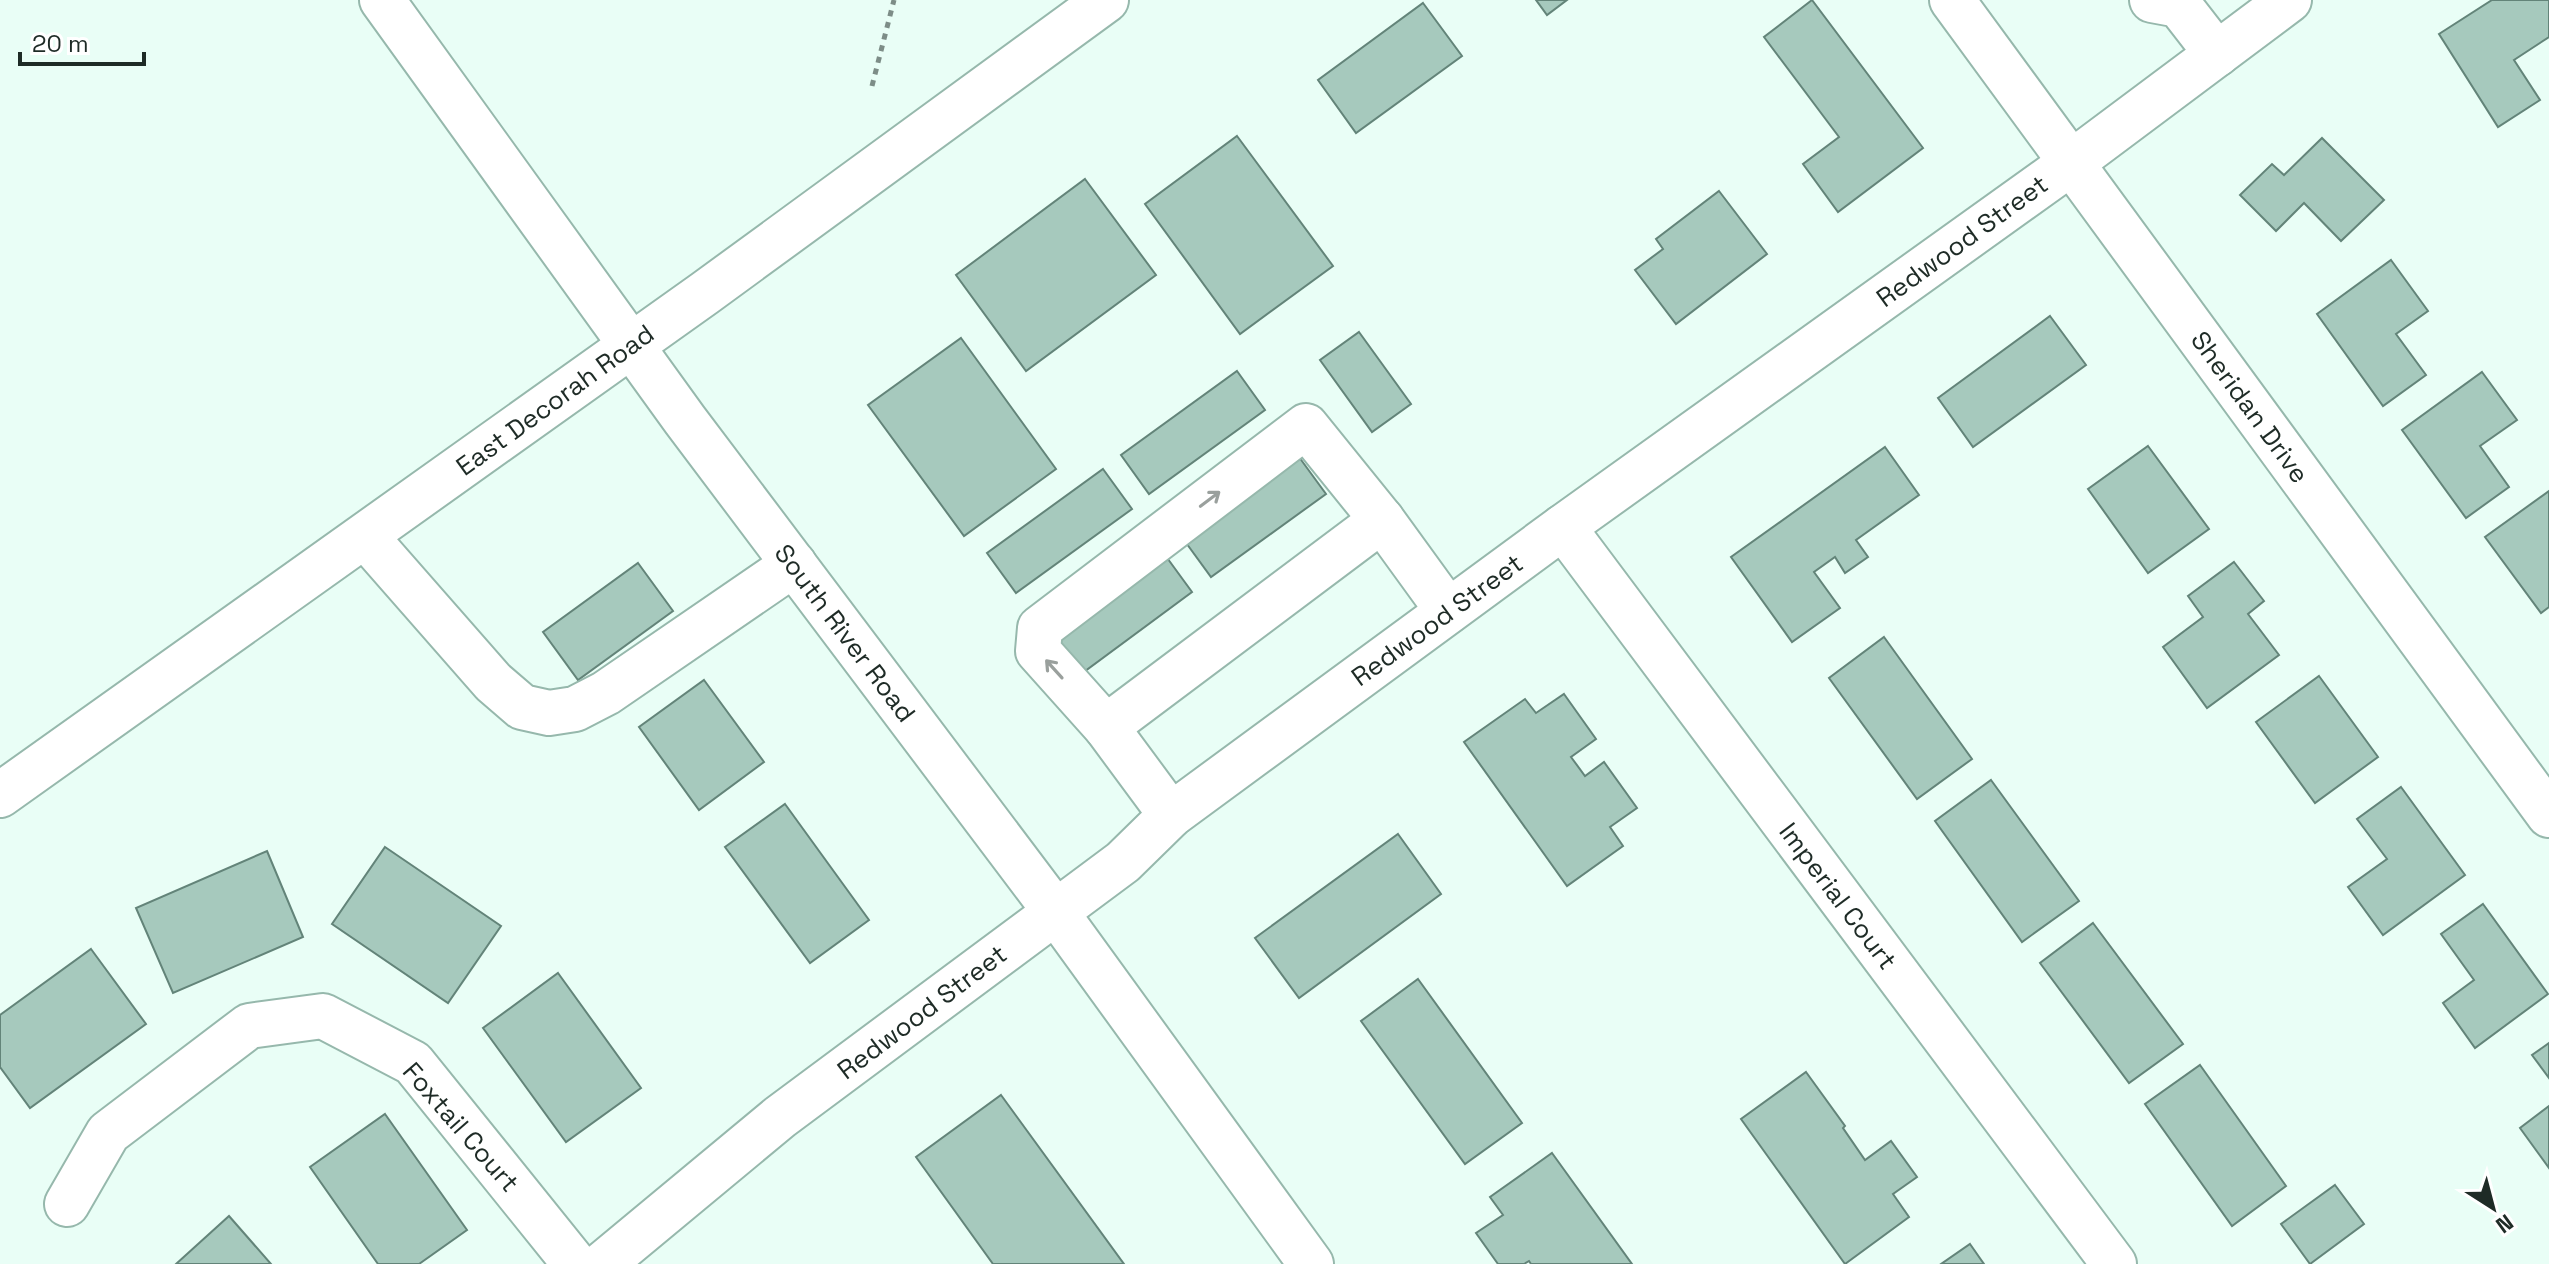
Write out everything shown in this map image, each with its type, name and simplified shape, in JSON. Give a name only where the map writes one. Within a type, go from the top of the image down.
[{"type":"street","name":"South River Road","points":[[382,0],[632,345],[1055,911],[1311,1264]]},
{"type":"street","name":"East Decorah Road","points":[[0,795],[632,345],[1106,0]]},
{"type":"street","name":"Sheridan Drive","points":[[1952,0],[2549,815]]},
{"type":"street","points":[[2152,0],[2179,5],[2217,54]]},
{"type":"street","name":"Redwood Street","points":[[603,1264],[780,1117],[1123,862],[1171,815],[1563,527],[2071,163],[2289,0]]},
{"type":"street","points":[[1171,815],[1106,727],[1038,651],[1040,628],[1306,426],[1382,520],[1448,611]]},
{"type":"street","points":[[1106,727],[1382,520]]},
{"type":"street","name":"Imperial Court","points":[[1563,527],[2114,1264]]},
{"type":"street","points":[[365,536],[493,682],[522,707],[549,713],[575,709],[606,693],[794,564]]},
{"type":"street","name":"Foxtail Court","points":[[67,1204],[108,1133],[249,1026],[323,1016],[413,1063],[575,1264]]},
{"type":"path","points":[[872,86],[894,0]]},
{"type":"building","points":[[1536,0],[1567,0],[1547,15]]},
{"type":"building","points":[[1812,0],[1923,148],[1838,212],[1803,164],[1839,137],[1764,37]]},
{"type":"building","points":[[2492,0],[2549,0],[2549,37],[2514,60],[2540,100],[2498,127],[2439,34]]},
{"type":"building","points":[[1423,3],[1462,56],[1356,133],[1318,80]]},
{"type":"building","points":[[1237,136],[1333,266],[1240,334],[1145,204]]},
{"type":"building","points":[[2322,138],[2384,200],[2341,241],[2304,203],[2276,231],[2240,195],[2272,164],[2284,175]]},
{"type":"building","points":[[1085,179],[1156,275],[1026,371],[956,275]]},
{"type":"building","points":[[1719,191],[1767,254],[1676,324],[1635,270],[1663,249],[1656,239]]},
{"type":"building","points":[[2391,260],[2428,311],[2396,334],[2426,375],[2383,406],[2317,314]]},
{"type":"building","points":[[2050,316],[2086,365],[1973,447],[1938,398]]},
{"type":"building","points":[[1359,332],[1411,404],[1372,432],[1320,360]]},
{"type":"building","points":[[961,338],[1056,469],[964,536],[868,405]]},
{"type":"building","points":[[1237,371],[1265,410],[1149,494],[1121,455]]},
{"type":"building","points":[[2482,372],[2517,420],[2480,446],[2509,487],[2466,518],[2402,430]]},
{"type":"building","points":[[2148,446],[2209,529],[2148,573],[2088,489]]},
{"type":"building","points":[[1885,447],[1919,495],[1856,540],[1868,557],[1845,573],[1835,557],[1814,572],[1840,608],[1792,642],[1731,557]]},
{"type":"building","points":[[1299,457],[1326,494],[1211,577],[1184,540]]},
{"type":"building","points":[[1103,469],[1132,509],[1016,593],[987,553]]},
{"type":"building","points":[[2549,491],[2549,607],[2541,613],[2485,537]]},
{"type":"building","points":[[1165,555],[1192,592],[1077,677],[1049,639]]},
{"type":"building","points":[[2234,562],[2264,601],[2248,614],[2279,655],[2207,708],[2163,647],[2203,617],[2188,596]]},
{"type":"building","points":[[638,563],[673,611],[578,680],[543,632]]},
{"type":"building","points":[[1884,637],[1972,759],[1917,799],[1829,678]]},
{"type":"building","points":[[2319,676],[2378,757],[2315,803],[2256,722]]},
{"type":"building","points":[[704,680],[764,762],[699,810],[639,727]]},
{"type":"building","points":[[1564,694],[1596,739],[1571,757],[1585,776],[1604,762],[1637,808],[1610,827],[1623,846],[1567,886],[1464,742],[1525,699],[1536,713]]},
{"type":"building","points":[[1991,780],[2079,901],[2022,942],[1935,821]]},
{"type":"building","points":[[2401,787],[2465,875],[2383,935],[2348,887],[2387,859],[2357,819]]},
{"type":"building","points":[[785,804],[869,920],[810,963],[725,847]]},
{"type":"building","points":[[1398,834],[1441,894],[1299,998],[1255,938]]},
{"type":"building","points":[[385,847],[501,926],[448,1003],[332,924]]},
{"type":"building","points":[[267,851],[303,937],[173,993],[136,908]]},
{"type":"building","points":[[2483,904],[2548,994],[2475,1048],[2443,1003],[2474,980],[2441,934]]},
{"type":"building","points":[[2093,923],[2183,1044],[2129,1083],[2040,963]]},
{"type":"building","points":[[91,949],[146,1024],[30,1108],[0,1067],[0,1015]]},
{"type":"building","points":[[558,973],[641,1088],[566,1142],[483,1028]]},
{"type":"building","points":[[1418,979],[1522,1123],[1465,1164],[1361,1021]]},
{"type":"building","points":[[2549,1043],[2549,1078],[2532,1055]]},
{"type":"building","points":[[2200,1065],[2286,1186],[2232,1226],[2145,1104]]},
{"type":"building","points":[[1806,1072],[1865,1160],[1891,1141],[1917,1177],[1893,1194],[1909,1217],[1845,1264],[1741,1119]]},
{"type":"building","points":[[1001,1095],[1124,1264],[993,1264],[916,1157]]},
{"type":"building","points":[[2549,1106],[2549,1168],[2520,1128]]},
{"type":"building","points":[[385,1114],[467,1230],[419,1264],[378,1264],[310,1167]]},
{"type":"building","points":[[1552,1153],[1632,1264],[1531,1264],[1529,1261],[1524,1264],[1498,1264],[1476,1233],[1503,1215],[1490,1197]]},
{"type":"building","points":[[2335,1185],[2364,1224],[2310,1264],[2281,1224]]},
{"type":"building","points":[[229,1216],[271,1264],[176,1264]]},
{"type":"building","points":[[1970,1244],[1984,1264],[1941,1264]]}]
